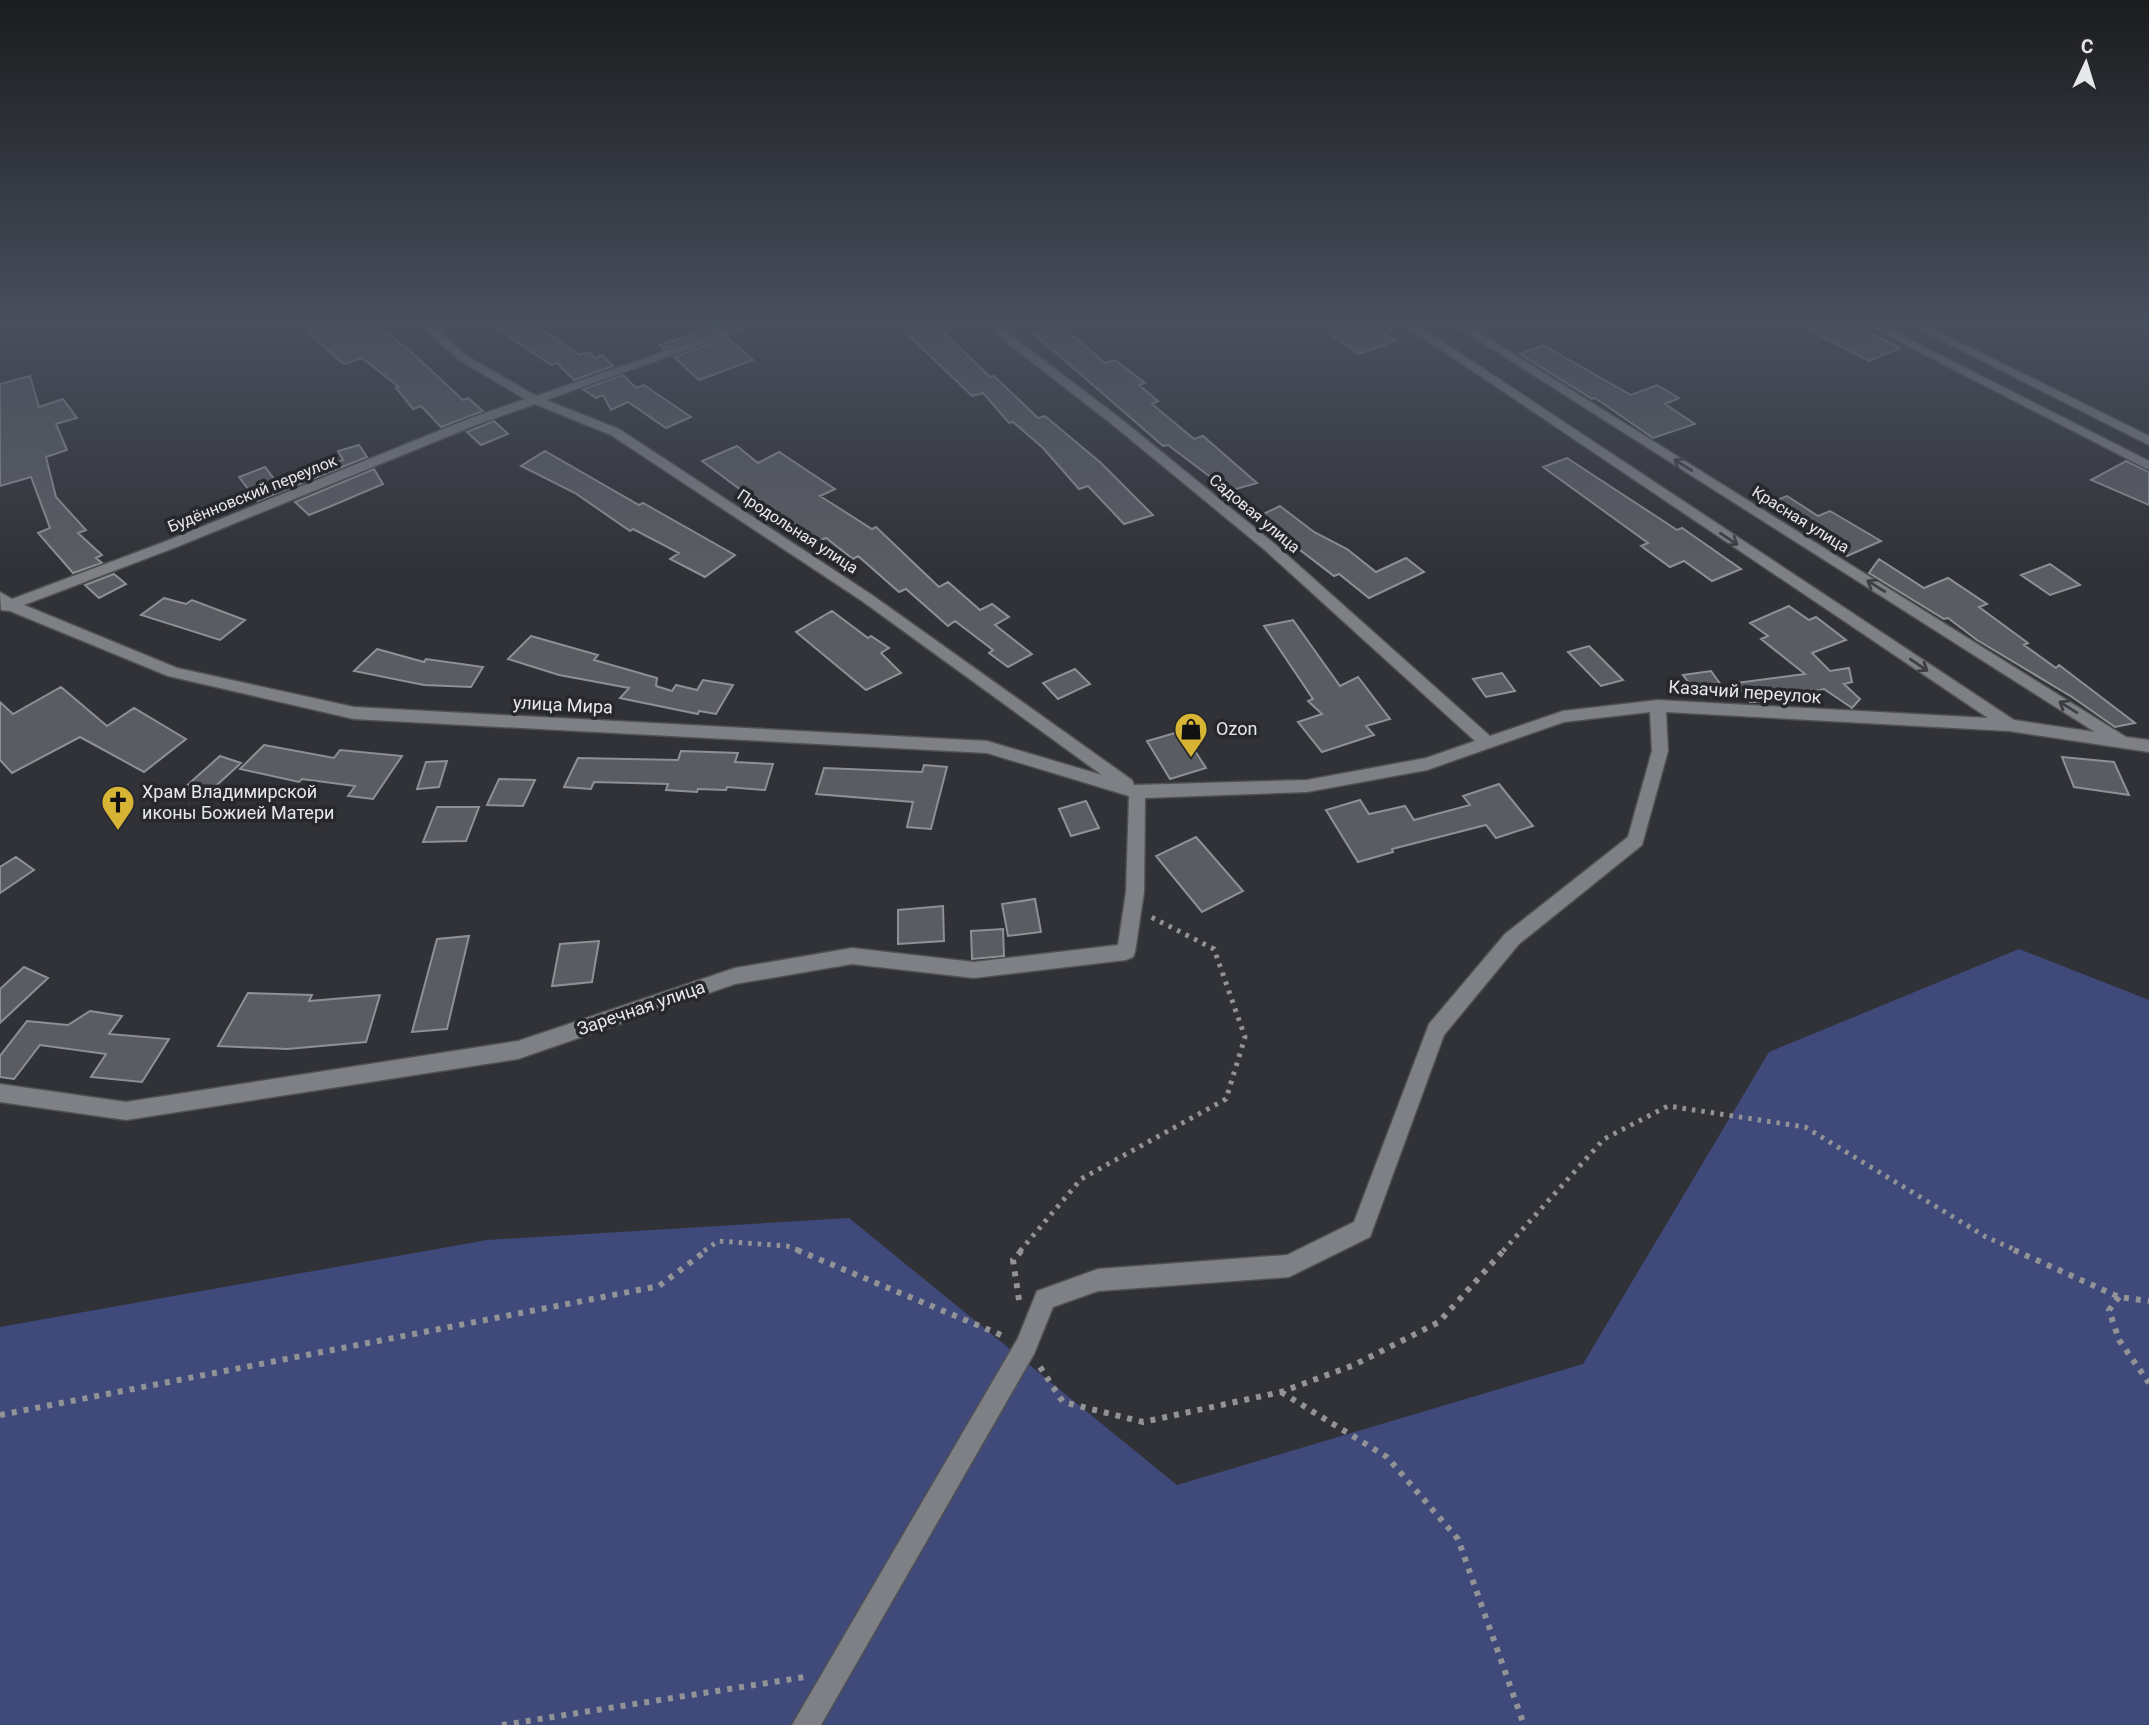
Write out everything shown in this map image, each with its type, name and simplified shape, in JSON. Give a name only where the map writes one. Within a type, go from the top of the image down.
[{"type":"street","name":"Будённовский переулок","points":[[4,604],[169,545],[472,422],[522,404]]},
{"type":"street","name":"Продольная улица","points":[[546,404],[615,432],[867,598],[1138,792]]},
{"type":"street","name":"Садовая улица","points":[[1094,404],[1271,548],[1488,744]]},
{"type":"street","points":[[1529,404],[2009,725]]},
{"type":"street","name":"Красная улица","points":[[1586,404],[2126,743]]},
{"type":"street","points":[[2028,404],[2149,466]]},
{"type":"street","points":[[2076,404],[2149,441]]},
{"type":"street","name":"улица Мира","points":[[4,604],[173,672],[354,713],[987,747],[1138,792]]},
{"type":"street","name":"Казачий переулок","points":[[1138,792],[1307,786],[1427,764],[1563,717],[1658,706],[2009,725],[2149,746]]},
{"type":"street","points":[[806,1725],[833,1673],[1026,1346],[1045,1299],[1098,1280],[1289,1266],[1362,1229],[1436,1030],[1512,939],[1636,840],[1660,751],[1658,706]]},
{"type":"street","name":"Заречная улица","points":[[0,1093],[125,1111],[518,1050],[735,976],[852,956],[974,970],[1126,952],[1135,892],[1138,792]]},
{"type":"path","points":[[1135,892],[1141,912],[1214,949],[1245,1037],[1226,1099],[1081,1179],[1013,1259],[1026,1346],[1063,1402],[1143,1422],[1281,1392],[1354,1365],[1439,1322],[1604,1139],[1668,1105],[1805,1126],[1986,1237],[2119,1297],[2149,1301]]},
{"type":"path","points":[[0,1415],[659,1286],[718,1241],[787,1247],[865,1276],[1026,1346]]},
{"type":"path","points":[[2119,1297],[2109,1310],[2119,1340],[2149,1383]]},
{"type":"path","points":[[1281,1392],[1387,1457],[1458,1539],[1524,1725]]},
{"type":"path","points":[[502,1725],[833,1673]]},
{"type":"shaded area","points":[[2019,949],[2149,1000],[2149,1725],[0,1725],[0,1327],[487,1240],[849,1218],[1177,1485],[1583,1364],[1769,1052]]},
{"type":"building","points":[[0,404],[38,404],[39,407],[67,404],[77,418],[56,424],[67,450],[46,457],[56,497],[86,530],[78,533],[102,555],[96,558],[102,563],[73,573],[38,533],[50,528],[31,477],[0,486]]},
{"type":"building","points":[[409,404],[476,404],[483,411],[441,427],[421,406],[413,409]]},
{"type":"building","points":[[608,404],[623,404],[611,410]]},
{"type":"building","points":[[632,404],[673,404],[691,417],[666,428]]},
{"type":"building","points":[[993,404],[1024,404],[1038,418],[1045,416],[1101,463],[1153,515],[1124,524],[1088,486],[1079,489],[1043,448],[1013,422],[1009,423]]},
{"type":"building","points":[[1115,404],[1153,404],[1194,439],[1203,436],[1257,483],[1229,491],[1168,445],[1163,446]]},
{"type":"building","points":[[1604,404],[1666,404],[1695,424],[1653,438]]},
{"type":"building","points":[[494,421],[508,434],[481,445],[467,432]]},
{"type":"building","points":[[359,445],[367,457],[257,501],[239,477],[265,467],[278,484],[343,460],[338,451]]},
{"type":"building","points":[[737,446],[758,463],[779,452],[835,489],[820,496],[872,529],[876,527],[939,587],[948,582],[980,610],[992,604],[1009,617],[995,625],[1032,654],[1008,667],[989,653],[993,650],[955,621],[948,626],[906,589],[899,592],[858,556],[853,559],[826,538],[819,541],[792,523],[788,525],[702,461]]},
{"type":"building","points":[[545,451],[639,505],[643,503],[735,555],[705,577],[670,559],[679,553],[633,529],[630,531],[575,493],[521,466]]},
{"type":"building","points":[[1567,458],[1677,530],[1682,528],[1741,569],[1712,581],[1684,561],[1670,567],[1641,546],[1648,543],[1543,467]]},
{"type":"building","points":[[2126,461],[2149,472],[2149,505],[2091,480]]},
{"type":"building","points":[[374,469],[383,484],[329,507],[309,515],[295,502]]},
{"type":"building","points":[[1787,496],[1818,516],[1830,511],[1881,541],[1847,556],[1764,505]]},
{"type":"building","points":[[1280,506],[1314,532],[1347,549],[1376,572],[1406,558],[1424,572],[1369,598],[1339,574],[1334,576],[1257,517]]},
{"type":"building","points":[[1879,559],[1924,588],[1948,578],[1987,604],[1979,607],[2028,643],[2024,645],[2056,668],[2059,665],[2135,723],[2115,727],[2072,697],[1977,640],[1948,618],[1944,619],[1869,573]]},
{"type":"building","points":[[2050,564],[2080,585],[2050,595],[2021,575]]},
{"type":"building","points":[[114,574],[126,584],[99,598],[85,585]]},
{"type":"building","points":[[164,598],[186,604],[192,600],[245,620],[220,640],[141,615]]},
{"type":"building","points":[[1789,606],[1809,620],[1816,617],[1846,640],[1812,653],[1830,671],[1849,668],[1852,682],[1844,684],[1860,699],[1852,708],[1824,689],[1795,696],[1799,700],[1750,702],[1736,683],[1805,674],[1761,639],[1768,636],[1750,623]]},
{"type":"building","points":[[832,611],[868,638],[871,636],[889,648],[881,653],[901,673],[866,690],[796,632]]},
{"type":"building","points":[[1293,620],[1340,686],[1358,677],[1390,719],[1366,726],[1374,735],[1322,752],[1298,722],[1322,714],[1308,701],[1313,699],[1264,626]]},
{"type":"building","points":[[531,636],[598,655],[594,660],[657,678],[656,686],[672,691],[676,685],[697,690],[703,680],[733,685],[716,714],[699,711],[698,714],[620,698],[629,688],[559,675],[508,659]]},
{"type":"building","points":[[1589,646],[1623,680],[1601,686],[1568,652]]},
{"type":"building","points":[[377,649],[424,662],[426,659],[483,667],[471,687],[424,685],[354,671]]},
{"type":"building","points":[[1075,669],[1090,684],[1058,699],[1043,683]]},
{"type":"building","points":[[1711,671],[1726,692],[1698,695],[1683,675]]},
{"type":"building","points":[[1502,673],[1515,691],[1486,697],[1473,679]]},
{"type":"building","points":[[61,687],[107,726],[134,708],[186,739],[144,772],[80,737],[12,773],[0,760],[0,702],[13,714]]},
{"type":"building","points":[[1182,731],[1206,768],[1170,779],[1147,741]]},
{"type":"building","points":[[264,745],[334,758],[340,750],[402,756],[373,799],[348,796],[355,786],[302,779],[299,782],[240,769]]},
{"type":"building","points":[[681,751],[738,753],[735,762],[773,764],[765,790],[727,787],[726,790],[698,789],[697,792],[666,790],[668,784],[594,782],[591,789],[564,787],[578,758],[678,760]]},
{"type":"building","points":[[220,756],[241,763],[206,795],[184,788]]},
{"type":"building","points":[[2062,757],[2114,762],[2129,795],[2074,787]]},
{"type":"building","points":[[447,761],[439,787],[417,789],[426,762]]},
{"type":"building","points":[[924,765],[947,767],[931,829],[907,827],[913,802],[816,794],[824,768],[922,772]]},
{"type":"building","points":[[499,779],[535,780],[523,806],[487,805]]},
{"type":"building","points":[[1499,784],[1533,826],[1496,838],[1486,825],[1392,849],[1393,852],[1358,862],[1326,810],[1360,800],[1369,814],[1405,806],[1414,820],[1470,805],[1463,796]]},
{"type":"building","points":[[1086,801],[1099,828],[1071,836],[1059,809]]},
{"type":"building","points":[[437,807],[479,807],[466,841],[423,842]]},
{"type":"building","points":[[1196,837],[1243,891],[1202,912],[1156,856]]},
{"type":"building","points":[[16,857],[34,870],[0,893],[0,867]]},
{"type":"building","points":[[1035,899],[1041,932],[1008,936],[1002,904]]},
{"type":"building","points":[[943,906],[944,941],[898,944],[898,910]]},
{"type":"building","points":[[1003,929],[1004,956],[972,959],[971,931]]},
{"type":"building","points":[[469,936],[447,1029],[412,1032],[437,939]]},
{"type":"building","points":[[599,941],[592,982],[552,986],[560,944]]},
{"type":"building","points":[[24,967],[48,978],[0,1023],[0,989]]},
{"type":"building","points":[[248,993],[312,995],[309,1001],[380,995],[366,1042],[287,1049],[218,1046]]},
{"type":"building","points":[[90,1011],[122,1016],[109,1034],[169,1039],[142,1082],[91,1077],[106,1054],[40,1045],[14,1079],[0,1077],[0,1056],[27,1021],[68,1025]]},
{"type":"place","name":"Ozon","points":[[1191,759]]},
{"type":"place","name":"Храм Владимирской иконы Божией Матери","points":[[118,832]]}]
